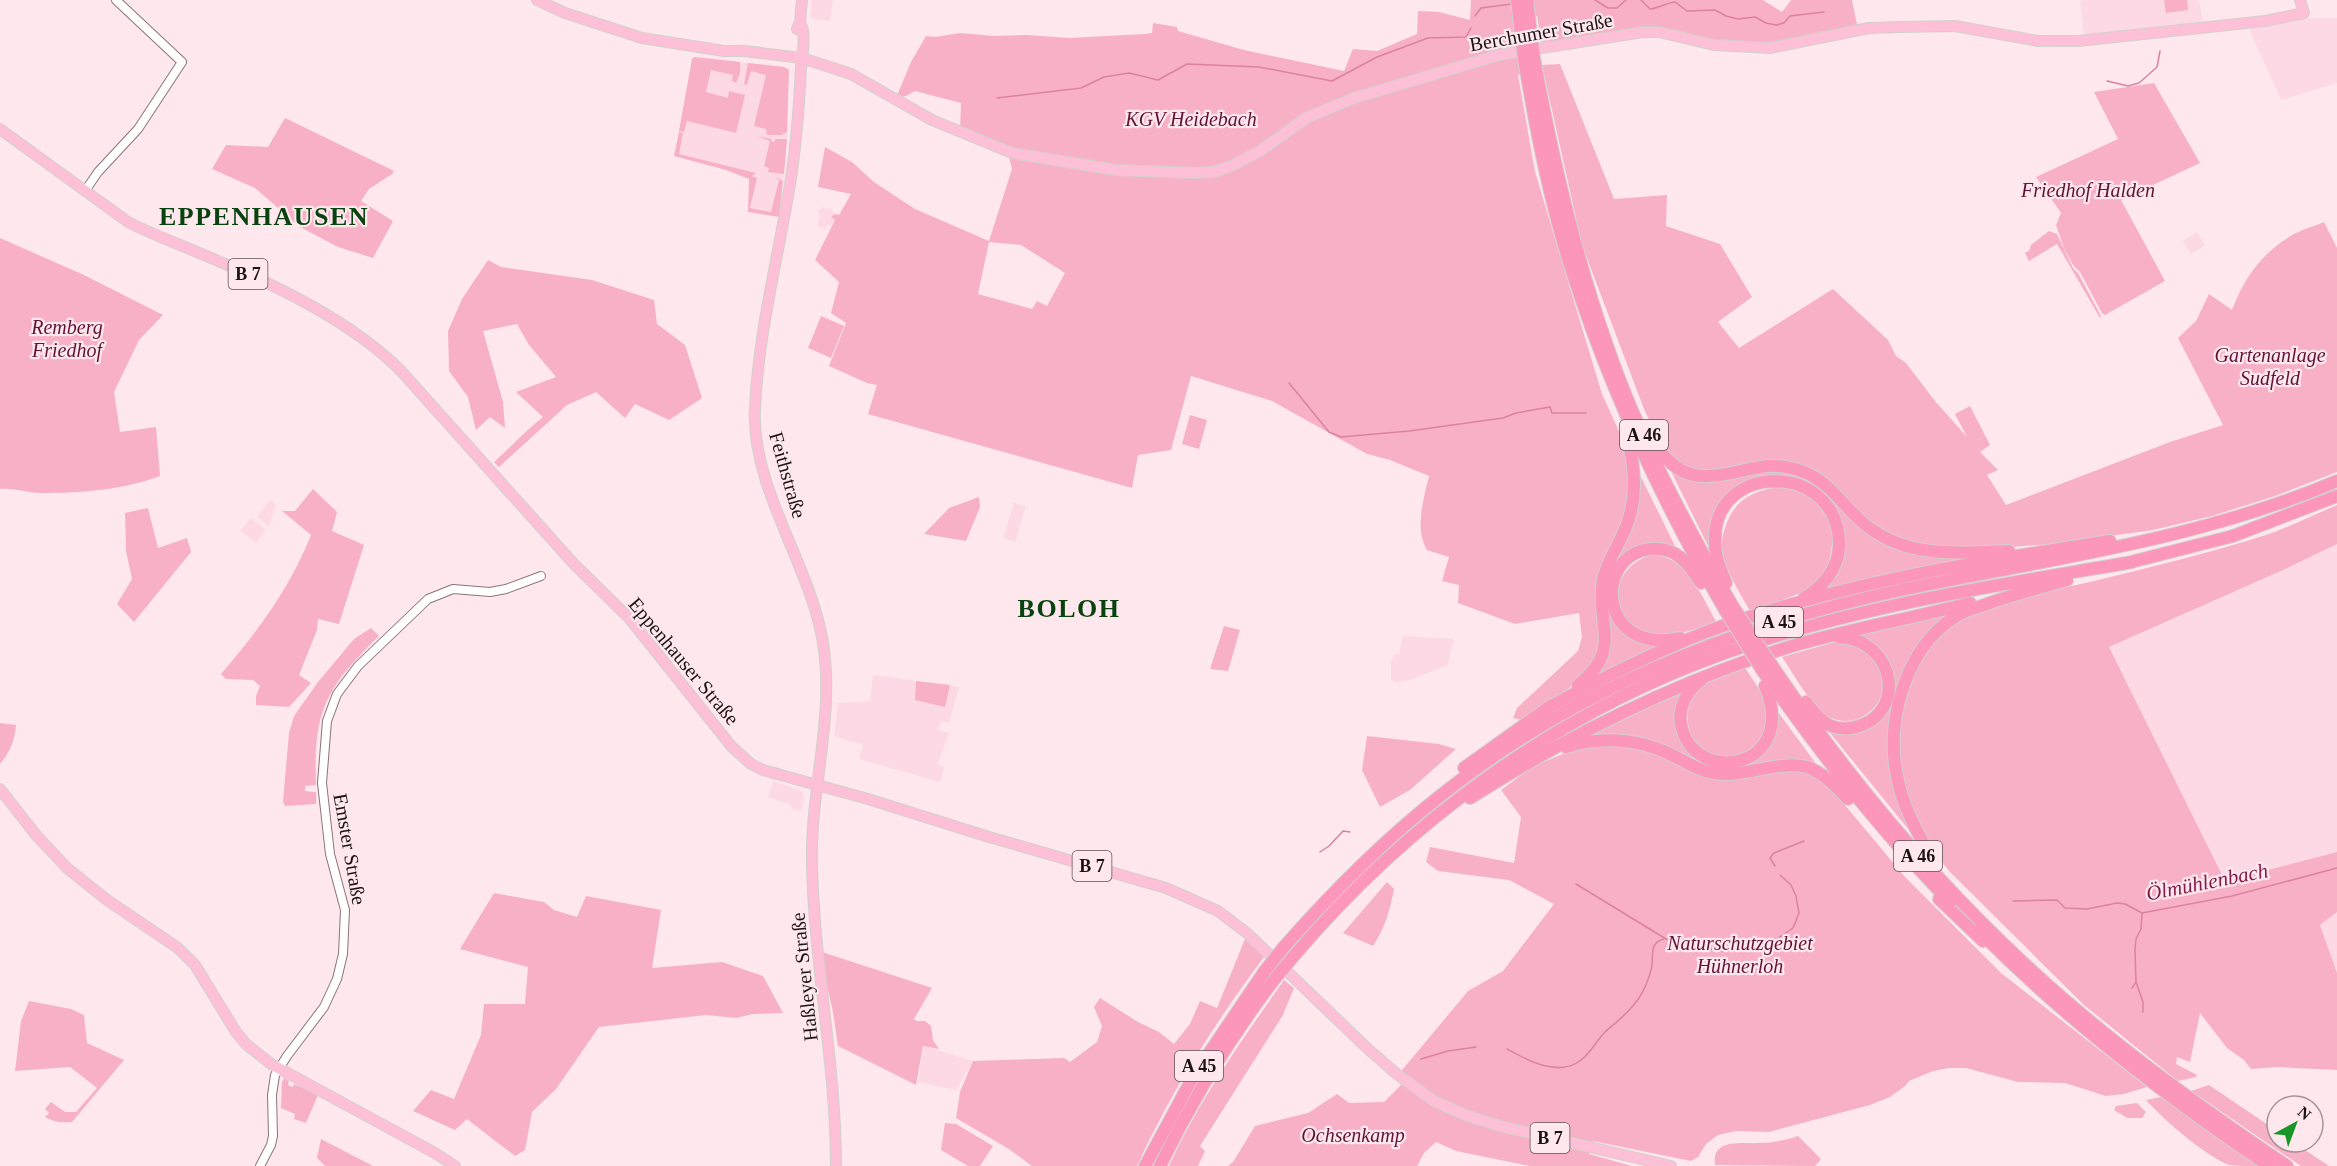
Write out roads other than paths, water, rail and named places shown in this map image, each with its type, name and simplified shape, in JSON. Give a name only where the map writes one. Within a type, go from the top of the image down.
[{"type":"highway","name":"A 46","points":[[1517,0],[1560,189],[1608,350],[1650,450],[1728,608]]},
{"type":"highway","name":"A 46","points":[[1527,0],[1529,58],[1548,180],[1571,269],[1609,376],[1633,434],[1666,503],[1728,608],[1843,781],[1882,829],[1932,884],[2018,971],[2090,1034],[2153,1083],[2269,1166]]},
{"type":"highway","points":[[1579,256],[1613,349],[1668,474],[1728,587]]},
{"type":"highway","points":[[1571,269],[1576,299],[1595,359],[1627,436],[1660,507],[1706,590]]},
{"type":"highway","points":[[1642,415],[1665,457],[1685,473],[1706,477],[1769,466],[1792,468],[1825,484],[1865,524],[1889,540],[1902,545],[1952,554],[2047,551]]},
{"type":"highway","points":[[1424,809],[1446,782],[1588,678],[1601,660],[1604,651],[1603,580],[1629,519],[1634,491],[1634,466],[1627,436]]},
{"type":"highway","points":[[1728,608],[1728,587],[1714,546],[1717,524],[1722,511],[1738,492],[1753,484],[1771,480],[1794,483],[1808,489],[1826,505],[1837,527],[1839,548],[1827,580],[1818,589],[1793,604]]},
{"type":"highway","name":"A 45","points":[[1145,1166],[1193,1077],[1288,952],[1318,908],[1356,870],[1424,809],[1483,764],[1567,712],[1657,667],[1713,644],[1806,615],[1899,591],[2087,554],[2199,529],[2306,495],[2337,481]]},
{"type":"highway","name":"A 45","points":[[1288,952],[1363,880],[1430,821],[1481,781],[1568,726],[1632,692],[1721,654],[1779,635],[1990,586],[2132,562],[2233,536],[2337,496]]},
{"type":"highway","points":[[1546,709],[1645,657],[1707,632],[1793,604],[1920,574],[2047,551],[2173,534]]},
{"type":"highway","points":[[1707,632],[1667,641],[1653,641],[1631,633],[1617,618],[1612,598],[1615,578],[1622,565],[1637,553],[1647,550],[1659,549],[1680,557],[1706,590],[1728,608]]},
{"type":"highway","points":[[1430,821],[1598,723],[1708,674],[1828,636],[2010,596],[2132,562]]},
{"type":"highway","points":[[1934,863],[1911,820],[1896,771],[1894,732],[1901,694],[1922,650],[1949,621],[1960,614],[2010,596]]},
{"type":"highway","points":[[1708,674],[1696,684],[1685,700],[1682,709],[1682,726],[1691,746],[1699,754],[1719,762],[1742,760],[1754,754],[1770,736],[1774,717],[1765,686],[1766,667],[1789,680],[1817,716],[1829,725],[1839,728],[1858,726],[1875,716],[1883,707],[1889,688],[1889,678],[1883,661],[1872,648],[1856,639],[1828,636]]},
{"type":"highway","name":"A 46","points":[[1766,667],[1847,771],[1924,863],[2011,951],[2061,996],[2219,1120],[2287,1166]]},
{"type":"highway","points":[[1789,680],[1839,751],[1934,863],[2009,941],[2094,1022]]},
{"type":"highway","points":[[1765,686],[1859,810]]},
{"type":"highway","points":[[1544,753],[1581,742],[1626,740],[1652,746],[1696,767],[1718,774],[1734,774],[1775,766],[1800,765],[1813,768],[1827,777],[1859,810],[1964,925],[2018,971]]},
{"type":"highway","name":"A 45","points":[[1160,1166],[1202,1087],[1269,976]]},
{"type":"main road","name":"Berchumer Straße","points":[[537,0],[565,13],[642,38],[736,53],[744,51],[844,72],[932,120],[1012,153],[1116,170],[1206,173],[1244,160],[1306,118],[1354,98],[1499,55],[1643,32],[1659,32],[1714,45],[1770,48],[1879,27],[1955,27],[2038,41],[2078,41],[2265,21],[2304,13],[2300,0]]},
{"type":"main road","name":"Feithstraße","points":[[802,0],[800,22],[803,28],[798,61],[798,131],[766,315],[755,411],[763,465],[816,612],[823,640],[827,670],[827,697],[816,784]]},
{"type":"main road","name":"B 7","points":[[0,129],[85,191]]},
{"type":"main road","name":"Eppenhauser Straße","points":[[85,191],[142,229],[268,284],[334,319],[372,344],[402,372],[578,567],[629,618],[738,754],[751,764],[763,770],[1166,888],[1193,898],[1218,911],[1247,933],[1398,1076],[1434,1101],[1457,1112],[1540,1136],[1671,1166]]},
{"type":"main road","name":"Haßleyer Straße","points":[[816,784],[812,866],[831,1059],[836,1166]]},
{"type":"main road","points":[[0,789],[36,835],[66,868],[107,900],[182,951],[205,977],[236,1032],[256,1053],[279,1068],[435,1153],[454,1166]]},
{"type":"street","points":[[85,191],[98,172],[138,129],[182,62],[116,0]]},
{"type":"street","name":"Emster Straße","points":[[260,1166],[271,1145],[273,1083],[279,1068],[324,1007],[337,979],[343,954],[345,910],[329,847],[322,783],[327,721],[337,694],[358,666],[428,599],[453,589],[490,592],[506,589],[541,576]]},
{"type":"waterway","points":[[1595,0],[1608,8],[1617,8],[1626,0]]},
{"type":"waterway","points":[[1641,0],[1650,9],[1675,2],[1687,11],[1715,10],[1738,19],[1755,17],[1776,25],[1784,23],[1790,16],[1824,12]]},
{"type":"waterway","points":[[1475,16],[1481,8],[1512,4]]},
{"type":"waterway","points":[[997,98],[1081,88],[1104,77],[1129,73],[1158,80],[1187,64],[1259,67],[1332,81],[1377,57],[1428,38],[1466,37],[1471,28]]},
{"type":"waterway","points":[[2107,81],[2128,86],[2139,83],[2157,67],[2160,51]]},
{"type":"waterway","points":[[1289,383],[1329,432],[1341,437],[1409,431],[1503,418],[1516,413],[1550,407],[1552,413],[1586,413]]},
{"type":"waterway","name":"Ölmühlenbach","points":[[1320,852],[1343,831],[1350,832]]},
{"type":"waterway","name":"Ölmühlenbach","points":[[1775,866],[1770,858],[1774,853],[1804,841]]},
{"type":"waterway","name":"Ölmühlenbach","points":[[2013,901],[2057,900],[2065,908],[2087,909],[2117,903],[2125,904],[2142,913],[2232,896],[2337,868]]},
{"type":"waterway","name":"Ölmühlenbach","points":[[1576,884],[1666,939],[1719,951],[1734,951],[1774,941],[1793,928],[1799,913],[1796,896],[1791,885],[1780,875]]},
{"type":"waterway","points":[[2142,914],[2141,929],[2136,939],[2135,950],[2136,982],[2143,1002],[2143,1012]]},
{"type":"waterway","points":[[1507,1049],[1533,1062],[1553,1067],[1572,1065],[1581,1060],[1637,1000],[1650,974],[1654,946],[1664,939]]},
{"type":"waterway","points":[[2132,988],[2136,982]]},
{"type":"waterway","points":[[1421,1059],[1448,1051],[1476,1047]]},
{"type":"district","name":"EPPENHAUSEN","points":[[264,216]]},
{"type":"district","name":"BOLOH","points":[[1069,608]]},
{"type":"park label","name":"KGV Heidebach","points":[[1191,119]]},
{"type":"park label","name":"Friedhof Halden","points":[[2088,190]]},
{"type":"park label","name":"Remberg Friedhof","points":[[67,338]]},
{"type":"park label","name":"Gartenanlage Sudfeld","points":[[2270,366]]},
{"type":"park label","name":"Naturschutzgebiet Hühnerloh","points":[[1740,954]]},
{"type":"park label","name":"Ochsenkamp","points":[[1353,1135]]}]
